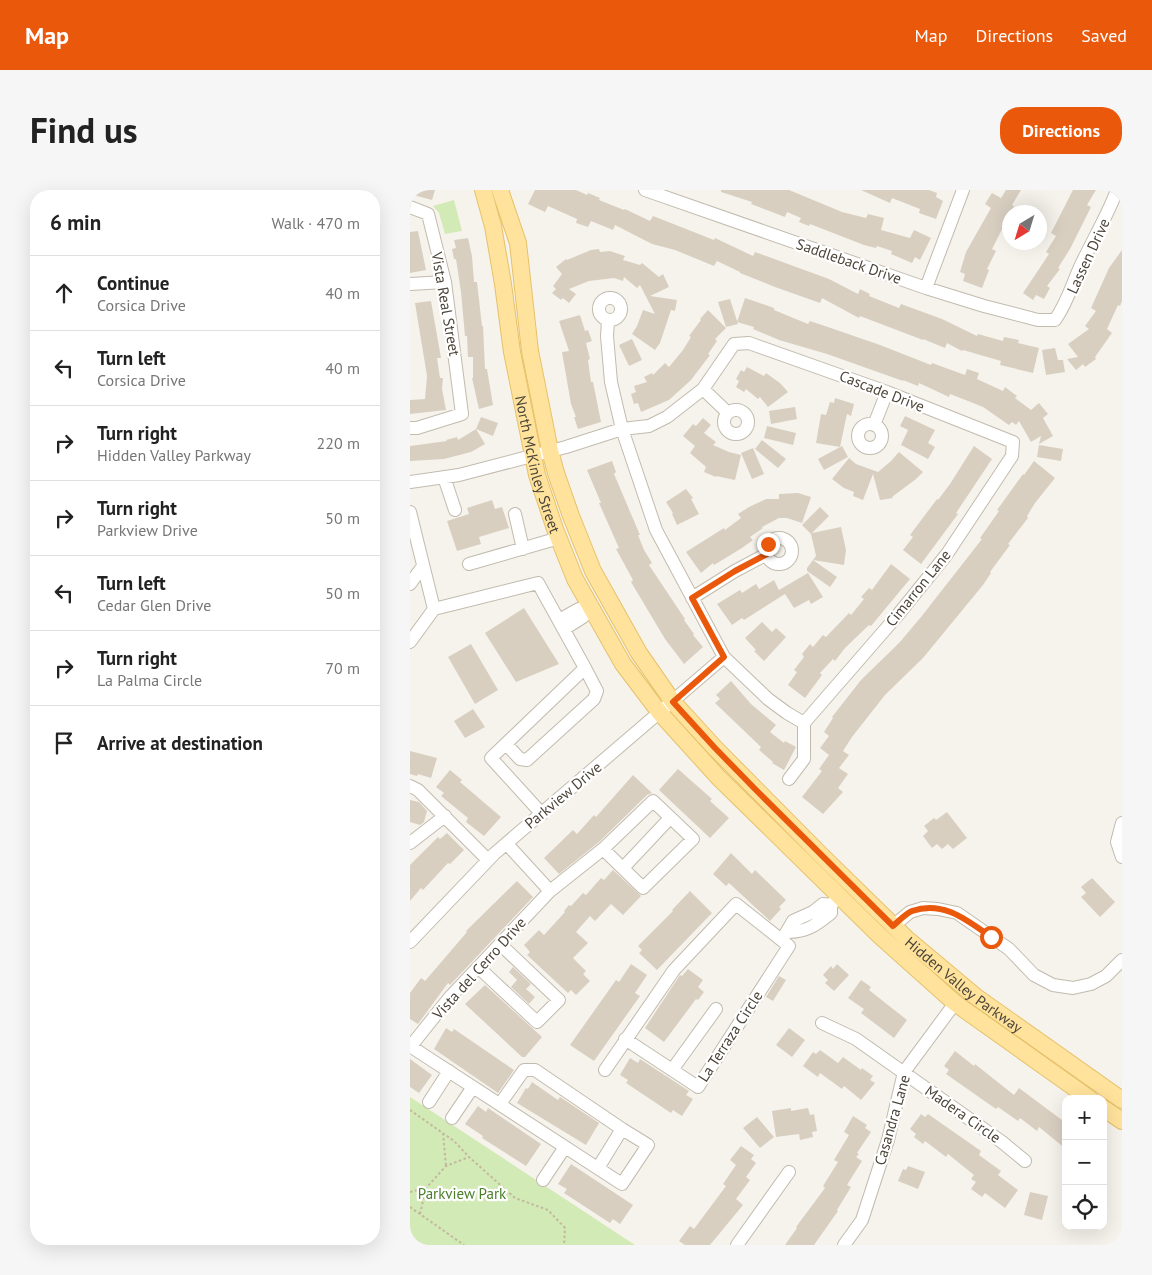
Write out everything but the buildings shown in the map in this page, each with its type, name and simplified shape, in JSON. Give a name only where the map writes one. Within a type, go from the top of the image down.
[{"type":"main road","name":"North McKinley Street","points":[[483,190],[493,226],[512,352],[537,475],[575,579],[623,664],[660,713]]},
{"type":"main road","name":"North McKinley Street","points":[[500,190],[518,243],[530,351],[550,451],[570,516],[593,571],[639,653],[673,702]]},
{"type":"main road","name":"Hidden Valley Parkway","points":[[673,702],[715,748],[907,939],[962,986],[1122,1100]]},
{"type":"main road","name":"Hidden Valley Parkway","points":[[660,713],[835,901],[956,1003],[1084,1095]]},
{"type":"main road","points":[[820,854],[828,871],[843,890],[835,901]]},
{"type":"main road","points":[[907,939],[913,954],[951,987],[956,994],[956,1003],[972,1004],[1015,1034],[1030,1035]]},
{"type":"main road","points":[[1107,1111],[1122,1121]]},
{"type":"street","name":"Saddleback Drive","points":[[645,190],[926,288],[1038,320],[1055,320]]},
{"type":"street","points":[[926,288],[963,190]]},
{"type":"street","name":"Lassen Drive","points":[[1055,320],[1064,307],[1080,268],[1108,213],[1117,190]]},
{"type":"street","name":"Vista Real Street","points":[[410,207],[428,214],[444,282],[462,414],[417,428],[410,428]]},
{"type":"street","points":[[410,284],[444,282]]},
{"type":"street","points":[[608,320],[607,336],[611,382],[622,429],[656,530],[724,657],[768,699],[804,723],[804,759],[789,779]]},
{"type":"street","name":"Cascade Drive","points":[[703,389],[734,344],[749,342],[887,392],[1013,442]]},
{"type":"street","points":[[410,482],[459,475],[550,451],[622,429],[649,426],[667,417],[703,389],[728,413]]},
{"type":"street","points":[[874,425],[887,392]]},
{"type":"street","name":"Cimarron Lane","points":[[804,723],[947,554],[1012,456],[1013,442]]},
{"type":"street","points":[[444,477],[455,510]]},
{"type":"street","points":[[410,512],[412,530],[434,610]]},
{"type":"street","points":[[515,514],[523,549]]},
{"type":"street","points":[[469,564],[559,538]]},
{"type":"street","points":[[692,598],[735,571],[767,554]]},
{"type":"street","points":[[410,584],[423,566]]},
{"type":"street","points":[[410,642],[434,610],[538,583],[597,691],[594,699],[527,760],[520,759],[506,744]]},
{"type":"street","points":[[562,624],[579,609],[592,608]]},
{"type":"street","name":"Parkview Drive","points":[[410,942],[488,860],[724,657]]},
{"type":"street","points":[[542,814],[491,758],[585,668]]},
{"type":"street","points":[[410,786],[418,790],[488,860]]},
{"type":"street","name":"Vista del Cerro Drive","points":[[410,1046],[450,997],[550,891],[603,849],[652,801],[670,818]]},
{"type":"street","points":[[410,842],[445,816]]},
{"type":"street","points":[[603,849],[642,888],[693,839],[670,818],[623,868]]},
{"type":"street","points":[[1122,822],[1117,842],[1122,857]]},
{"type":"street","points":[[507,844],[550,891]]},
{"type":"street","points":[[605,1070],[674,970],[736,904],[784,936],[800,932],[804,923],[818,923],[831,912],[835,901]]},
{"type":"street","points":[[893,926],[910,912],[923,908],[957,913],[1009,949],[1034,975],[1053,985],[1073,988],[1091,984],[1106,976],[1122,960]]},
{"type":"street","name":"La Terraza Circle","points":[[625,1039],[698,1087],[789,946],[784,936]]},
{"type":"street","points":[[478,967],[537,1022],[559,1000],[500,944]]},
{"type":"street","name":"Casandra Lane","points":[[844,1245],[862,1220],[888,1140],[904,1072],[956,1003]]},
{"type":"street","points":[[672,1070],[716,1009]]},
{"type":"street","name":"Madera Circle","points":[[822,1023],[856,1039],[1002,1142],[1025,1161]]},
{"type":"street","points":[[410,1046],[622,1184],[648,1146],[535,1070],[524,1070],[500,1104]]},
{"type":"street","points":[[428,1102],[449,1071]]},
{"type":"street","points":[[452,1118],[473,1087]]},
{"type":"street","points":[[598,1168],[622,1129]]},
{"type":"street","points":[[543,1180],[565,1146]]},
{"type":"street","points":[[736,1245],[789,1172]]},
{"type":"path","points":[[410,1110],[454,1141],[514,1198],[548,1210],[565,1228],[564,1245]]},
{"type":"path","points":[[443,1133],[446,1166]]},
{"type":"path","points":[[420,1214],[426,1188],[446,1166],[469,1157]]},
{"type":"path","points":[[410,1192],[426,1188]]},
{"type":"path","points":[[410,1207],[464,1245]]},
{"type":"green space","points":[[454,200],[462,231],[445,234],[439,213],[433,206]]},
{"type":"green space","name":"Parkview Park","points":[[410,1097],[635,1245],[410,1245]]},
{"type":"route","points":[[768,544],[767,554],[735,571],[692,598],[724,657],[673,702],[755,789],[893,926],[910,912],[923,908],[938,909],[957,913],[991,937]]}]
